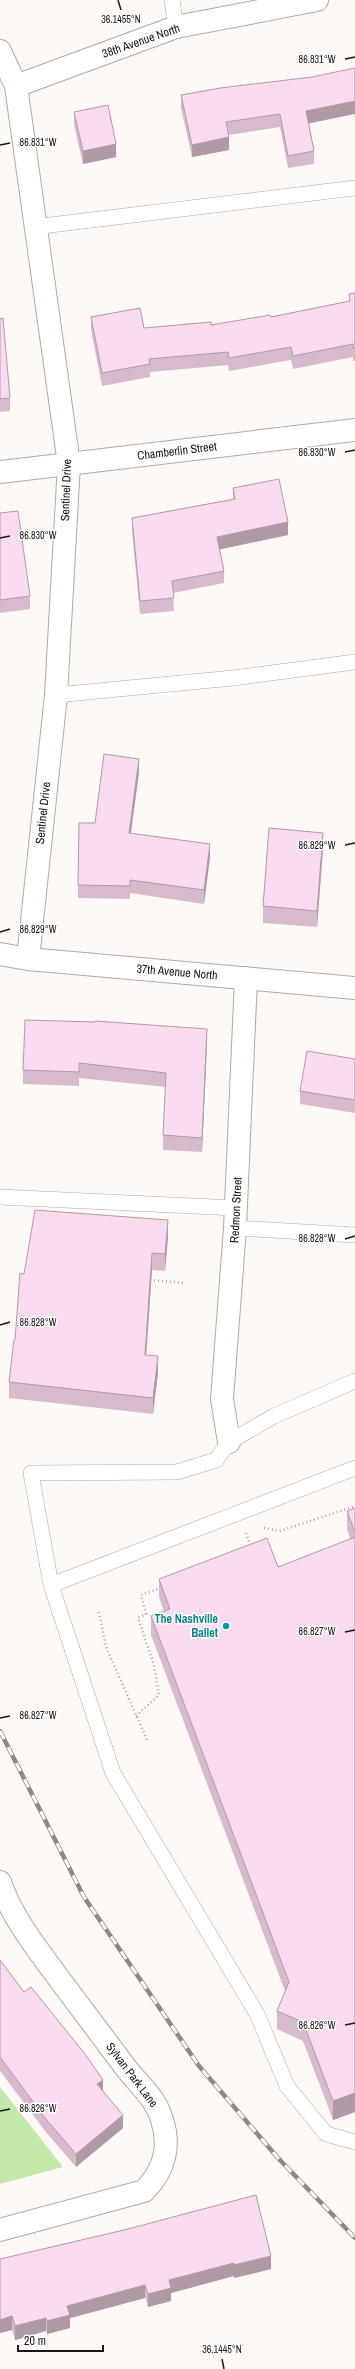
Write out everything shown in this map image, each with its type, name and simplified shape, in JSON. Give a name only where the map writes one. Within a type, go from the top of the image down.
[{"type":"street","name":"38th Avenue North","points":[[16,86],[176,27],[317,0]]},
{"type":"street","name":"Sentinel Drive","points":[[0,51],[16,86],[34,228],[69,464],[56,695],[28,958]]},
{"type":"street","name":"Chamberlin Street","points":[[0,472],[355,430]]},
{"type":"street","name":"37th Avenue North","points":[[0,954],[28,958],[355,988]]},
{"type":"street","name":"Redmon Street","points":[[229,1442],[222,1398],[236,1218],[246,978]]},
{"type":"street","name":"Sylvan Park Lane","points":[[0,1882],[4,1893],[34,1946],[135,2080],[155,2103],[166,2134],[163,2166],[156,2180],[144,2191],[0,2230]]},
{"type":"lane","points":[[172,0],[176,27]]},
{"type":"lane","points":[[34,228],[355,188]]},
{"type":"lane","points":[[56,695],[225,678],[355,662]]},
{"type":"lane","points":[[0,1197],[236,1218],[355,1235]]},
{"type":"lane","points":[[355,1381],[274,1416],[229,1442],[216,1460],[176,1472],[31,1473],[51,1585],[113,1772],[256,2014],[287,2086],[326,2134],[355,2142]]},
{"type":"lane","points":[[51,1585],[355,1468]]},
{"type":"path","points":[[145,1279],[183,1283]]},
{"type":"path","points":[[261,1527],[280,1531],[355,1506]]},
{"type":"path","points":[[250,1528],[245,1530],[253,1554]]},
{"type":"path","points":[[136,1716],[159,1695],[154,1665],[138,1618],[146,1614],[141,1595],[164,1587]]},
{"type":"path","points":[[99,1612],[106,1647],[148,1742]]},
{"type":"green space","points":[[0,2087],[63,2167],[0,2184]]},
{"type":"building","points":[[355,68],[355,101],[306,111],[314,151],[288,156],[280,114],[226,122],[229,137],[192,145],[181,95],[220,88],[312,77]]},
{"type":"building","points":[[108,105],[116,144],[83,151],[74,112]]},
{"type":"building","points":[[355,293],[355,348],[353,348],[353,344],[293,356],[291,347],[229,358],[228,352],[149,359],[150,364],[102,373],[91,317],[140,308],[144,328],[211,322],[211,325],[270,315],[271,317],[350,301],[349,294]]},
{"type":"building","points":[[3,318],[10,398],[0,399],[0,319]]},
{"type":"building","points":[[279,479],[288,522],[217,537],[224,571],[172,581],[174,598],[140,601],[132,518],[235,499],[233,488]]},
{"type":"building","points":[[18,511],[30,596],[0,600],[0,513]]},
{"type":"building","points":[[104,754],[139,759],[129,833],[210,844],[204,890],[130,880],[130,886],[78,885],[79,823],[95,823]]},
{"type":"building","points":[[269,828],[323,833],[317,911],[263,906]]},
{"type":"building","points":[[25,1020],[95,1021],[207,1029],[202,1138],[163,1135],[166,1073],[79,1063],[79,1072],[23,1070]]},
{"type":"building","points":[[307,1051],[355,1059],[355,1100],[300,1091]]},
{"type":"building","points":[[35,1210],[168,1220],[165,1254],[152,1253],[145,1355],[158,1356],[153,1398],[9,1382],[15,1340],[20,1273],[24,1274]]},
{"type":"building","points":[[355,1508],[355,1533],[347,1511]]},
{"type":"building","points":[[355,1537],[355,2093],[333,2101],[303,2022],[277,2011],[289,1982],[151,1616],[170,1609],[159,1579],[267,1538],[278,1567]]},
{"type":"building","points":[[0,1960],[24,1992],[31,1987],[85,2054],[103,2080],[97,2084],[123,2115],[76,2154],[45,2118],[0,2057]]},
{"type":"building","points":[[256,2195],[271,2256],[234,2265],[234,2263],[169,2280],[171,2288],[148,2294],[145,2285],[67,2306],[70,2315],[47,2321],[46,2318],[15,2326],[12,2316],[0,2320],[0,2259],[124,2230]]},
{"type":"railway","points":[[0,1731],[84,1897],[199,2066],[278,2158],[355,2238]]},
{"type":"place","name":"The Nashville Ballet","points":[[226,1626]]}]
